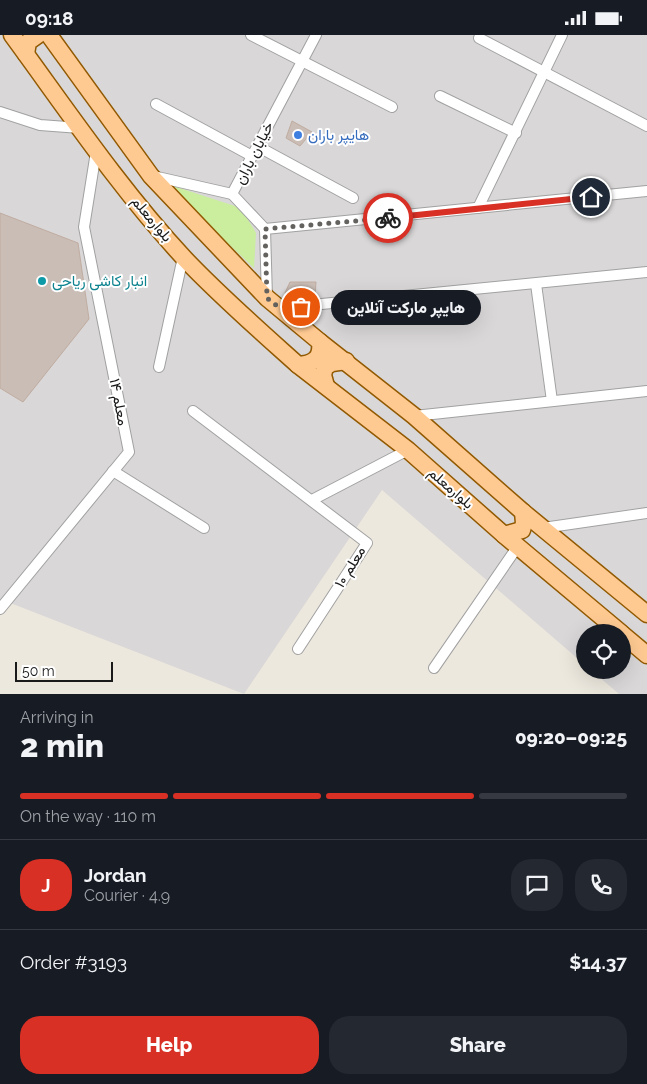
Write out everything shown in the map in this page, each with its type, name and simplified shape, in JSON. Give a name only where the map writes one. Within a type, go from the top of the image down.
[{"type":"main road","name":"بلوارمعلم","points":[[12,35],[96,152],[183,257],[247,320],[298,365],[408,450],[504,535],[611,624]]},
{"type":"main road","points":[[26,55],[28,42],[38,35]]},
{"type":"main road","name":"بلوارمعلم","points":[[49,35],[151,176],[267,298],[414,417],[548,533],[647,614]]},
{"type":"main road","points":[[298,365],[309,364],[315,361],[321,352],[320,342]]},
{"type":"main road","points":[[326,386],[323,375],[325,367],[332,363],[346,361]]},
{"type":"main road","points":[[504,535],[522,530],[524,523],[522,511]]},
{"type":"main road","points":[[536,562],[533,546],[545,538],[548,533]]},
{"type":"main road","name":"بلوارمعلم","points":[[631,641],[647,655]]},
{"type":"street","points":[[251,35],[392,107]]},
{"type":"street","name":"خیابان باران","points":[[265,229],[232,194],[316,35]]},
{"type":"street","points":[[478,208],[546,72],[562,35]]},
{"type":"street","points":[[479,38],[647,126]]},
{"type":"street","points":[[440,96],[516,133]]},
{"type":"street","points":[[156,104],[252,156]]},
{"type":"street","points":[[0,112],[40,125],[80,128]]},
{"type":"street","points":[[257,146],[353,198]]},
{"type":"street","name":"معلم ۱۴","points":[[0,609],[129,452],[84,227],[96,152]]},
{"type":"street","points":[[151,176],[232,194]]},
{"type":"street","points":[[267,298],[265,229],[647,191]]},
{"type":"street","points":[[159,367],[183,257]]},
{"type":"street","points":[[281,309],[647,271]]},
{"type":"street","points":[[536,283],[552,401]]},
{"type":"street","points":[[414,417],[647,391]]},
{"type":"street","name":"معلم ۱۰","points":[[193,411],[367,543],[298,649]]},
{"type":"street","points":[[312,500],[408,450]]},
{"type":"street","points":[[113,471],[204,528]]},
{"type":"street","points":[[548,533],[647,513]]},
{"type":"street","points":[[434,668],[518,546]]},
{"type":"shaded area","points":[[0,35],[647,35],[647,694],[619,694],[602,679],[631,679],[631,624],[576,624],[576,657],[382,490],[244,694],[0,599]]},
{"type":"green space","points":[[164,183],[241,208],[256,233],[254,268]]},
{"type":"building","name":"هایپر باران","points":[[292,121],[312,132],[300,146],[286,138]]},
{"type":"building","name":"انبار کاشی ریاحی","points":[[0,213],[78,243],[89,319],[23,402],[0,388]]},
{"type":"building","points":[[290,282],[316,282],[315,296],[294,301],[285,293]]},
{"type":"way so far","points":[[301,307],[281,309],[267,298],[265,229],[388,218]]},
{"type":"place","name":"هایپر باران","points":[[298,135]]},
{"type":"place","name":"انبار کاشی ریاحی","points":[[42,281]]},
{"type":"place","name":"هایپر مارکت آنلاین","points":[[301,307]]},
{"type":"route","points":[[388,218],[591,197]]}]
